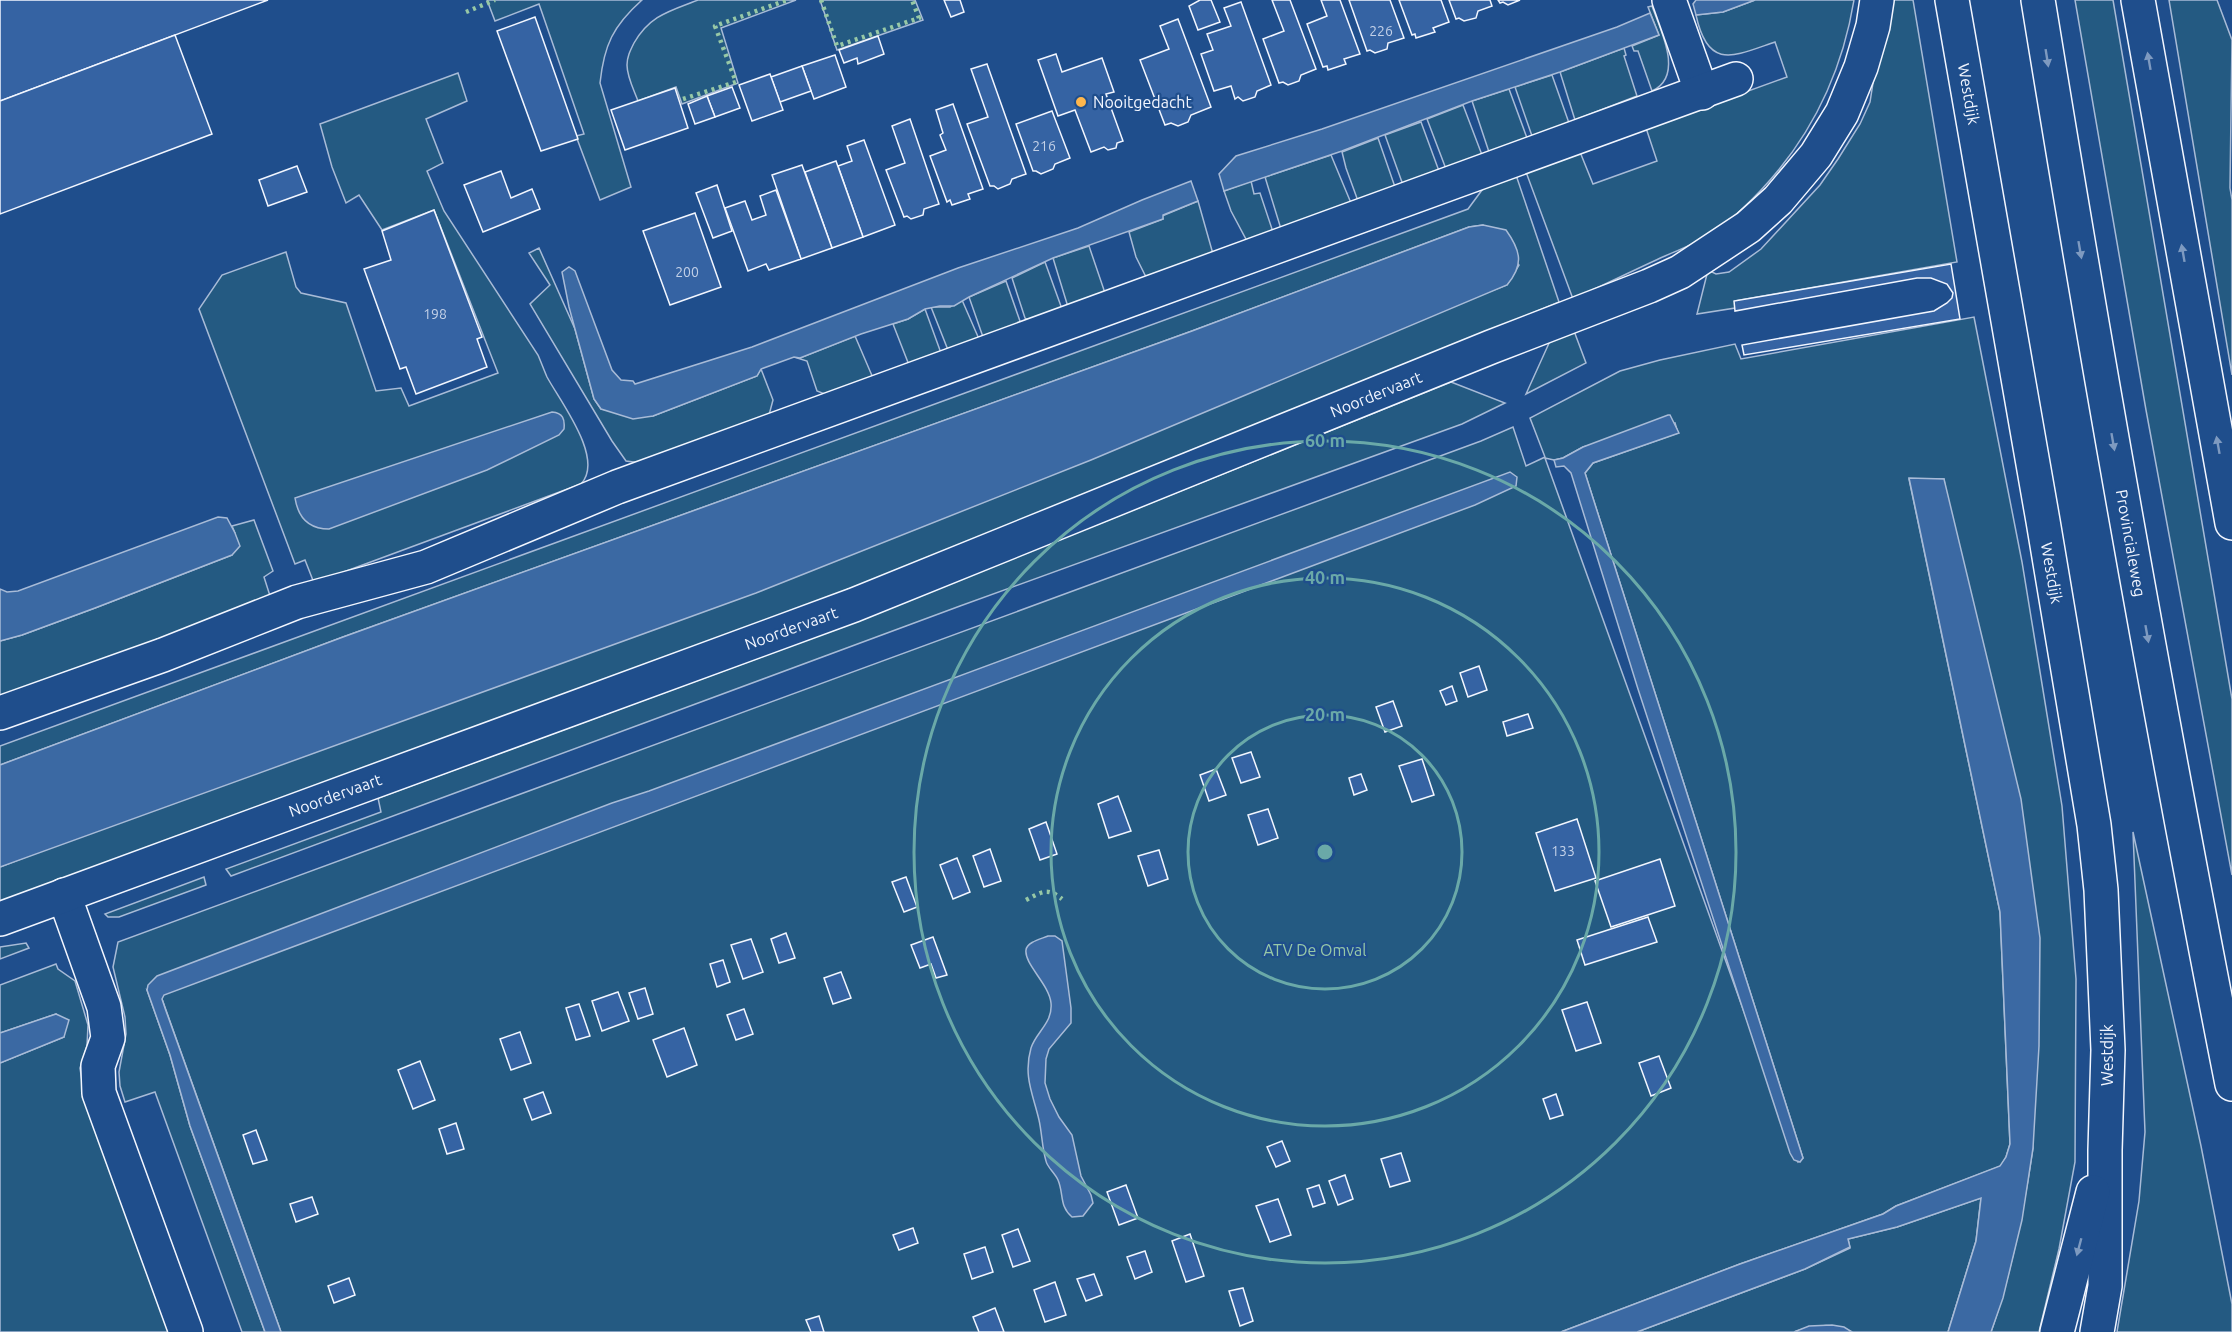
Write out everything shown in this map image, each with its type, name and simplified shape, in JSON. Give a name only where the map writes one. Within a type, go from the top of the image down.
[{"type":"street","points":[[1669,0],[1702,93]]},
{"type":"street","name":"Noordervaart","points":[[0,918],[854,605],[1680,272],[1748,227],[1778,200],[1816,155],[1842,113],[1861,67],[1873,26],[1877,0]]},
{"type":"street","name":"Westdijk","points":[[1952,0],[2094,825],[2101,890],[2108,1050],[2105,1286],[2097,1332]]},
{"type":"street","name":"Provincialeweg","points":[[2038,0],[2137,578],[2232,1084]]},
{"type":"street","points":[[2138,0],[2232,523]]},
{"type":"street","points":[[0,713],[163,655],[297,602],[426,567],[617,487],[1736,80]]},
{"type":"street","points":[[64,895],[104,1007],[108,1038],[98,1066],[99,1093],[186,1332]]},
{"type":"street","name":"Westdijk","points":[[2057,1332],[2105,1150]]},
{"type":"green space","points":[[487,0],[642,0],[632,9],[612,37],[604,58],[600,83],[631,187],[600,200],[576,136],[584,134],[539,4],[495,21]]},
{"type":"green space","points":[[698,0],[796,0],[721,28],[738,83],[682,104],[676,87],[638,101],[627,70],[628,57],[634,43],[654,20]]},
{"type":"green space","points":[[820,0],[915,0],[923,20],[837,50]]},
{"type":"green space","points":[[1755,0],[1854,0],[1842,53],[1833,78],[1810,125],[1795,148],[1761,190],[1721,227],[1696,242],[1573,299],[1526,172],[1580,152],[1593,184],[1657,161],[1646,128],[1787,77],[1775,42],[1747,52],[1725,55],[1715,52],[1701,33],[1696,15],[1723,12]]},
{"type":"green space","points":[[1886,0],[1913,0],[1957,262],[1735,301],[1735,308],[1697,314],[1708,270],[1716,274],[1729,272],[1761,249],[1820,185],[1860,124],[1870,102]]},
{"type":"green space","points":[[2075,0],[2113,0],[2232,699],[2232,875],[2146,410]]},
{"type":"green space","points":[[2169,0],[2217,0],[2232,40],[2230,188],[2232,200],[2232,375]]},
{"type":"green space","points":[[1652,6],[1664,39],[1669,64],[1662,84],[1652,91],[1638,51],[1634,51],[1632,46],[1659,35],[1648,7]]},
{"type":"green space","points":[[1624,48],[1626,55],[1624,56],[1637,96],[1575,120],[1560,72]]},
{"type":"green space","points":[[458,73],[467,101],[426,119],[443,163],[427,171],[444,211],[538,355],[547,377],[578,430],[588,460],[587,473],[581,484],[314,583],[305,560],[295,564],[199,309],[222,275],[286,252],[296,287],[301,293],[346,303],[376,391],[401,388],[409,406],[498,373],[434,210],[382,230],[359,195],[346,203],[332,167],[320,124]]},
{"type":"green space","points":[[1552,75],[1569,123],[1532,136],[1515,87]]},
{"type":"green space","points":[[1509,89],[1527,138],[1489,152],[1472,101]]},
{"type":"green space","points":[[1463,105],[1482,155],[1446,169],[1427,119]]},
{"type":"green space","points":[[1421,122],[1439,171],[1403,185],[1385,135]]},
{"type":"green space","points":[[1378,138],[1395,187],[1358,201],[1342,152]]},
{"type":"green space","points":[[1331,155],[1351,203],[1281,229],[1265,177]]},
{"type":"green space","points":[[1516,175],[1559,302],[1199,451],[842,594],[0,906],[0,867],[1507,285],[1519,265],[1483,225],[1469,227],[1192,331],[343,637],[0,765],[0,746],[1468,209],[1485,186]]},
{"type":"green space","points":[[1251,181],[1254,194],[1260,193],[1273,232],[1247,241],[1231,211],[1224,191]]},
{"type":"green space","points":[[1198,201],[1213,254],[1148,277],[1145,275],[1136,257],[1129,232],[1163,219],[1162,216]]},
{"type":"green space","points":[[1089,246],[1105,293],[1068,307],[1053,258]]},
{"type":"green space","points":[[539,248],[575,329],[594,399],[601,409],[653,416],[757,376],[761,369],[773,400],[769,415],[641,463],[626,461],[530,304],[550,285],[529,253]]},
{"type":"green space","points":[[1045,262],[1062,309],[1028,320],[1025,318],[1012,278]]},
{"type":"green space","points":[[1006,281],[1021,324],[983,337],[969,297]]},
{"type":"green space","points":[[962,300],[979,339],[948,350],[931,307],[950,307]]},
{"type":"green space","points":[[925,309],[941,353],[909,365],[893,324],[908,319]]},
{"type":"green space","name":"ATV De Omval","points":[[1974,317],[2022,562],[2062,806],[2076,979],[2075,1162],[2059,1249],[2039,1332],[1991,1332],[2016,1241],[2033,1148],[1944,479],[1909,479],[2000,912],[2010,1144],[2001,1166],[1896,1206],[1883,1214],[1740,1264],[1561,1332],[281,1332],[162,999],[147,990],[170,1055],[190,1126],[265,1332],[242,1332],[155,1092],[125,1102],[119,1072],[126,1034],[125,1017],[113,967],[118,942],[1481,441],[1513,427],[1526,466],[1545,457],[1530,418],[1620,371],[1735,344],[1741,359]],"holes":[[[1675,423],[1678,433],[1593,463],[1585,473],[1803,1158],[1798,1162],[1545,458],[1554,460],[1563,458],[1583,447]]]},
{"type":"green space","points":[[1574,331],[1586,363],[1526,394],[1550,341]]},
{"type":"green space","points":[[855,336],[873,378],[827,395],[817,391],[807,361],[794,357],[800,358]]},
{"type":"green space","points":[[1451,382],[1505,403],[1462,424],[960,606],[231,876],[226,869],[381,812],[378,798],[845,626]]},
{"type":"green space","points":[[254,520],[273,571],[264,577],[271,599],[0,698],[0,641],[95,608],[232,555],[235,533],[232,526]]},
{"type":"green space","points":[[2133,832],[2201,1146],[2232,1304],[2232,1332],[2117,1332],[2139,1201],[2145,1132]]},
{"type":"green space","points":[[204,877],[206,885],[119,917],[108,917],[105,914]]},
{"type":"green space","points":[[26,943],[29,948],[0,959],[0,947]]},
{"type":"green space","points":[[56,964],[58,969],[75,981],[88,1025],[87,1046],[80,1068],[85,1101],[169,1332],[0,1332],[0,1063],[64,1037],[56,1014],[0,1033],[0,985]]},
{"type":"green space","points":[[1981,1198],[1976,1241],[1948,1332],[1852,1332],[1838,1327],[1823,1326],[1794,1332],[1637,1332],[1805,1269],[1850,1248],[1848,1239],[1897,1227]]},
{"type":"shaded area","points":[[1696,0],[1755,0],[1723,12],[1696,15],[1693,4]]},
{"type":"shaded area","points":[[1650,13],[1659,35],[1560,72],[1472,101],[1342,151],[1224,191],[1219,174],[1236,156],[1322,129],[1617,27]]},
{"type":"shaded area","points":[[1191,181],[1198,201],[1163,215],[1163,219],[1053,258],[954,306],[925,309],[908,319],[861,334],[800,358],[794,357],[761,369],[757,376],[653,416],[633,419],[601,409],[594,399],[562,272],[569,267],[575,271],[612,370],[621,380],[633,381],[635,384],[752,347],[958,268],[1078,228]]},
{"type":"shaded area","points":[[1483,225],[1506,230],[1515,245],[1518,264],[1507,285],[1091,460],[756,593],[0,867],[0,765],[343,637],[1192,331],[1469,227]]},
{"type":"shaded area","points":[[552,412],[561,415],[564,419],[564,429],[559,435],[487,470],[329,529],[315,527],[305,521],[299,511],[295,498]]},
{"type":"shaded area","points":[[1668,415],[1679,433],[1593,463],[1585,473],[1803,1158],[1800,1162],[1794,1160],[1790,1153],[1638,689],[1571,473],[1564,466],[1556,467],[1554,460]]},
{"type":"shaded area","points":[[1510,472],[1517,477],[1516,486],[1475,505],[164,995],[162,999],[165,1008],[281,1332],[265,1332],[190,1126],[170,1055],[147,990],[148,985],[157,976],[612,803]]},
{"type":"shaded area","points":[[1909,478],[1944,479],[2021,799],[2040,938],[2039,1046],[2033,1148],[2022,1220],[2003,1298],[1991,1332],[1948,1332],[1976,1241],[1981,1198],[1897,1227],[1848,1239],[1850,1247],[1805,1269],[1637,1332],[1561,1332],[1740,1264],[1883,1214],[1896,1206],[2000,1166],[2006,1157],[2010,1144],[2000,912]]},
{"type":"shaded area","points":[[218,517],[227,518],[240,546],[232,555],[95,608],[0,641],[0,589],[7,592],[18,591]]},
{"type":"shaded area","points":[[1048,936],[1055,936],[1062,941],[1071,1023],[1049,1049],[1046,1059],[1045,1083],[1059,1117],[1072,1135],[1081,1176],[1091,1195],[1093,1203],[1083,1216],[1072,1217],[1063,1204],[1060,1185],[1047,1163],[1028,1076],[1031,1048],[1047,1022],[1051,1003],[1046,989],[1026,956],[1026,950],[1032,943]]},
{"type":"shaded area","points":[[56,1014],[69,1020],[64,1037],[0,1063],[0,1033]]},
{"type":"shaded area","points":[[1809,1326],[1844,1327],[1852,1332],[1794,1332]]},
{"type":"building","points":[[0,0],[268,0],[0,101]]},
{"type":"building","points":[[944,0],[960,0],[964,12],[951,17]]},
{"type":"building","points":[[1200,0],[1211,0],[1220,22],[1198,30],[1189,6]]},
{"type":"building","points":[[1272,0],[1290,0],[1316,69],[1301,75],[1299,81],[1288,85],[1283,82],[1279,83],[1263,39],[1284,31]]},
{"type":"building","points":[[1321,0],[1340,0],[1360,54],[1344,59],[1346,64],[1328,70],[1327,66],[1323,67],[1307,24],[1327,16]]},
{"type":"building","points":[[1349,0],[1390,0],[1404,38],[1388,43],[1387,49],[1375,53],[1367,51]]},
{"type":"building","points":[[1399,0],[1441,0],[1449,22],[1433,28],[1435,32],[1416,38],[1415,34],[1412,35]]},
{"type":"building","points":[[1449,0],[1490,0],[1492,6],[1478,11],[1476,18],[1464,21],[1456,19]]},
{"type":"building","points":[[1498,0],[1520,0],[1508,5]]},
{"type":"building","points":[[1241,2],[1271,85],[1257,91],[1255,97],[1243,101],[1238,97],[1235,99],[1231,86],[1214,91],[1201,54],[1213,50],[1207,34],[1231,26],[1224,8]]},
{"type":"building","points":[[535,17],[578,139],[541,151],[497,31]]},
{"type":"building","points":[[1178,19],[1211,107],[1191,115],[1188,122],[1178,126],[1171,123],[1165,125],[1140,60],[1169,49],[1160,26]]},
{"type":"building","points":[[175,35],[212,134],[0,214],[0,101]]},
{"type":"building","points":[[878,36],[884,54],[858,64],[857,58],[844,63],[839,50]]},
{"type":"building","name":"Nooitgedacht","points":[[1056,54],[1062,72],[1102,58],[1114,92],[1106,94],[1123,141],[1117,143],[1116,148],[1108,150],[1104,147],[1091,152],[1075,110],[1058,116],[1038,60]]},
{"type":"building","points":[[835,55],[846,87],[814,99],[802,66]]},
{"type":"building","points":[[987,64],[1026,174],[1012,179],[1010,184],[998,189],[990,186],[967,124],[988,117],[971,69]]},
{"type":"building","points":[[802,66],[811,91],[780,102],[771,77]]},
{"type":"building","points":[[770,74],[783,110],[752,121],[739,85]]},
{"type":"building","points":[[732,87],[740,108],[715,117],[707,96]]},
{"type":"building","points":[[675,88],[688,128],[625,150],[611,110]]},
{"type":"building","points":[[707,96],[715,117],[695,124],[688,104]]},
{"type":"building","points":[[953,104],[983,189],[968,194],[970,199],[952,205],[950,200],[947,202],[930,156],[946,150],[940,135],[943,133],[936,110]]},
{"type":"building","points":[[1052,111],[1070,158],[1055,164],[1053,169],[1041,174],[1033,171],[1016,124]]},
{"type":"building","points":[[910,119],[939,204],[924,209],[923,215],[911,219],[904,217],[886,170],[905,163],[892,126]]},
{"type":"building","points":[[864,140],[895,225],[863,237],[838,166],[852,161],[847,146]]},
{"type":"building","points":[[836,161],[863,237],[832,248],[805,172]]},
{"type":"building","points":[[802,165],[832,248],[801,259],[772,175]]},
{"type":"building","points":[[297,166],[307,192],[268,206],[259,180]]},
{"type":"building","points":[[501,171],[511,198],[532,189],[540,209],[483,232],[464,185]]},
{"type":"building","points":[[717,185],[732,231],[713,238],[696,193]]},
{"type":"building","points":[[776,190],[801,259],[769,270],[766,264],[748,271],[725,208],[745,201],[752,220],[766,215],[760,196]]},
{"type":"building","points":[[434,210],[482,337],[477,339],[487,367],[416,394],[406,367],[400,369],[364,269],[391,260],[382,231]]},
{"type":"building","points":[[695,213],[721,287],[670,305],[643,231]]},
{"type":"building","points":[[1951,264],[1960,319],[1744,355],[1742,345],[1934,311],[1947,303],[1953,293],[1947,284],[1931,278],[1917,278],[1735,311],[1734,301]]},
{"type":"building","points":[[1479,666],[1487,690],[1468,697],[1460,673]]},
{"type":"building","points":[[1452,686],[1457,701],[1446,705],[1440,691]]},
{"type":"building","points":[[1393,701],[1402,726],[1385,732],[1376,707]]},
{"type":"building","points":[[1528,714],[1533,728],[1507,736],[1503,722]]},
{"type":"building","points":[[1251,752],[1260,777],[1241,783],[1232,758]]},
{"type":"building","points":[[1422,759],[1434,795],[1412,802],[1399,766]]},
{"type":"building","points":[[1216,769],[1226,795],[1209,801],[1200,775]]},
{"type":"building","points":[[1361,774],[1367,790],[1354,795],[1349,778]]},
{"type":"building","points":[[1118,796],[1131,831],[1109,838],[1098,804]]},
{"type":"building","points":[[1268,809],[1278,838],[1258,845],[1248,815]]},
{"type":"building","points":[[1577,819],[1596,878],[1555,891],[1536,833]]},
{"type":"building","points":[[1046,822],[1057,854],[1040,860],[1029,829]]},
{"type":"building","points":[[990,849],[1001,881],[984,887],[973,856]]},
{"type":"building","points":[[1159,850],[1168,879],[1148,886],[1138,856]]},
{"type":"building","points":[[957,858],[970,892],[953,899],[940,865]]},
{"type":"building","points":[[1660,859],[1675,906],[1611,927],[1595,881]]},
{"type":"building","points":[[906,877],[917,907],[904,912],[892,882]]},
{"type":"building","points":[[1648,917],[1657,942],[1585,965],[1577,940]]},
{"type":"building","points":[[786,933],[795,958],[779,963],[771,939]]},
{"type":"building","points":[[933,937],[947,975],[936,978],[931,964],[920,968],[911,945]]},
{"type":"building","points":[[751,939],[763,972],[743,979],[731,945]]},
{"type":"building","points":[[723,960],[730,982],[717,987],[710,964]]},
{"type":"building","points":[[841,972],[851,998],[833,1004],[824,978]]},
{"type":"building","points":[[645,988],[653,1014],[638,1019],[629,993]]},
{"type":"building","points":[[618,992],[629,1021],[602,1031],[592,1001]]},
{"type":"building","points":[[1587,1002],[1601,1043],[1576,1051],[1562,1010]]},
{"type":"building","points":[[579,1004],[590,1036],[576,1040],[566,1008]]},
{"type":"building","points":[[744,1009],[753,1034],[736,1040],[727,1015]]},
{"type":"building","points":[[684,1028],[697,1065],[667,1077],[653,1040]]},
{"type":"building","points":[[520,1032],[531,1063],[511,1070],[500,1039]]},
{"type":"building","points":[[1659,1056],[1671,1088],[1651,1096],[1639,1063]]},
{"type":"building","points":[[420,1061],[435,1100],[413,1109],[398,1070]]},
{"type":"building","points":[[543,1092],[551,1113],[532,1120],[524,1099]]},
{"type":"building","points":[[1556,1094],[1563,1115],[1550,1119],[1543,1099]]},
{"type":"building","points":[[456,1123],[464,1149],[447,1154],[439,1129]]},
{"type":"building","points":[[256,1130],[267,1160],[253,1164],[243,1135]]},
{"type":"building","points":[[1282,1141],[1290,1161],[1276,1167],[1267,1147]]},
{"type":"building","points":[[1401,1153],[1410,1181],[1390,1187],[1381,1159]]},
{"type":"building","points":[[1345,1175],[1353,1199],[1338,1205],[1329,1181]]},
{"type":"building","points":[[1126,1185],[1138,1218],[1119,1225],[1107,1192]]},
{"type":"building","points":[[1319,1185],[1325,1203],[1313,1207],[1307,1189]]},
{"type":"building","points":[[312,1197],[318,1214],[296,1222],[290,1204]]},
{"type":"building","points":[[1278,1199],[1291,1235],[1270,1242],[1256,1206]]},
{"type":"building","points":[[913,1228],[918,1243],[899,1250],[893,1235]]},
{"type":"building","points":[[1018,1229],[1030,1261],[1013,1267],[1002,1235]]},
{"type":"building","points":[[1190,1234],[1204,1276],[1186,1282],[1172,1241]]},
{"type":"building","points":[[985,1247],[993,1272],[972,1279],[964,1254]]},
{"type":"building","points":[[1145,1251],[1152,1272],[1135,1279],[1127,1257]]},
{"type":"building","points":[[1094,1274],[1102,1295],[1086,1301],[1077,1279]]},
{"type":"building","points":[[349,1278],[355,1295],[334,1303],[328,1286]]},
{"type":"building","points":[[1055,1282],[1066,1315],[1045,1322],[1034,1290]]},
{"type":"building","points":[[1243,1288],[1253,1321],[1240,1326],[1229,1291]]},
{"type":"building","points":[[995,1308],[1004,1332],[979,1332],[973,1317]]},
{"type":"building","points":[[819,1316],[824,1332],[811,1332],[806,1320]]},
{"type":"hedge","points":[[466,12],[495,0]]},
{"type":"hedge","points":[[683,99],[736,82],[715,26],[787,0]]},
{"type":"hedge","points":[[821,0],[837,46],[919,18],[912,0]]},
{"type":"hedge","points":[[1026,900],[1044,892],[1052,893],[1062,899]]},
{"type":"place","name":"Nooitgedacht","points":[[1081,102]]}]
